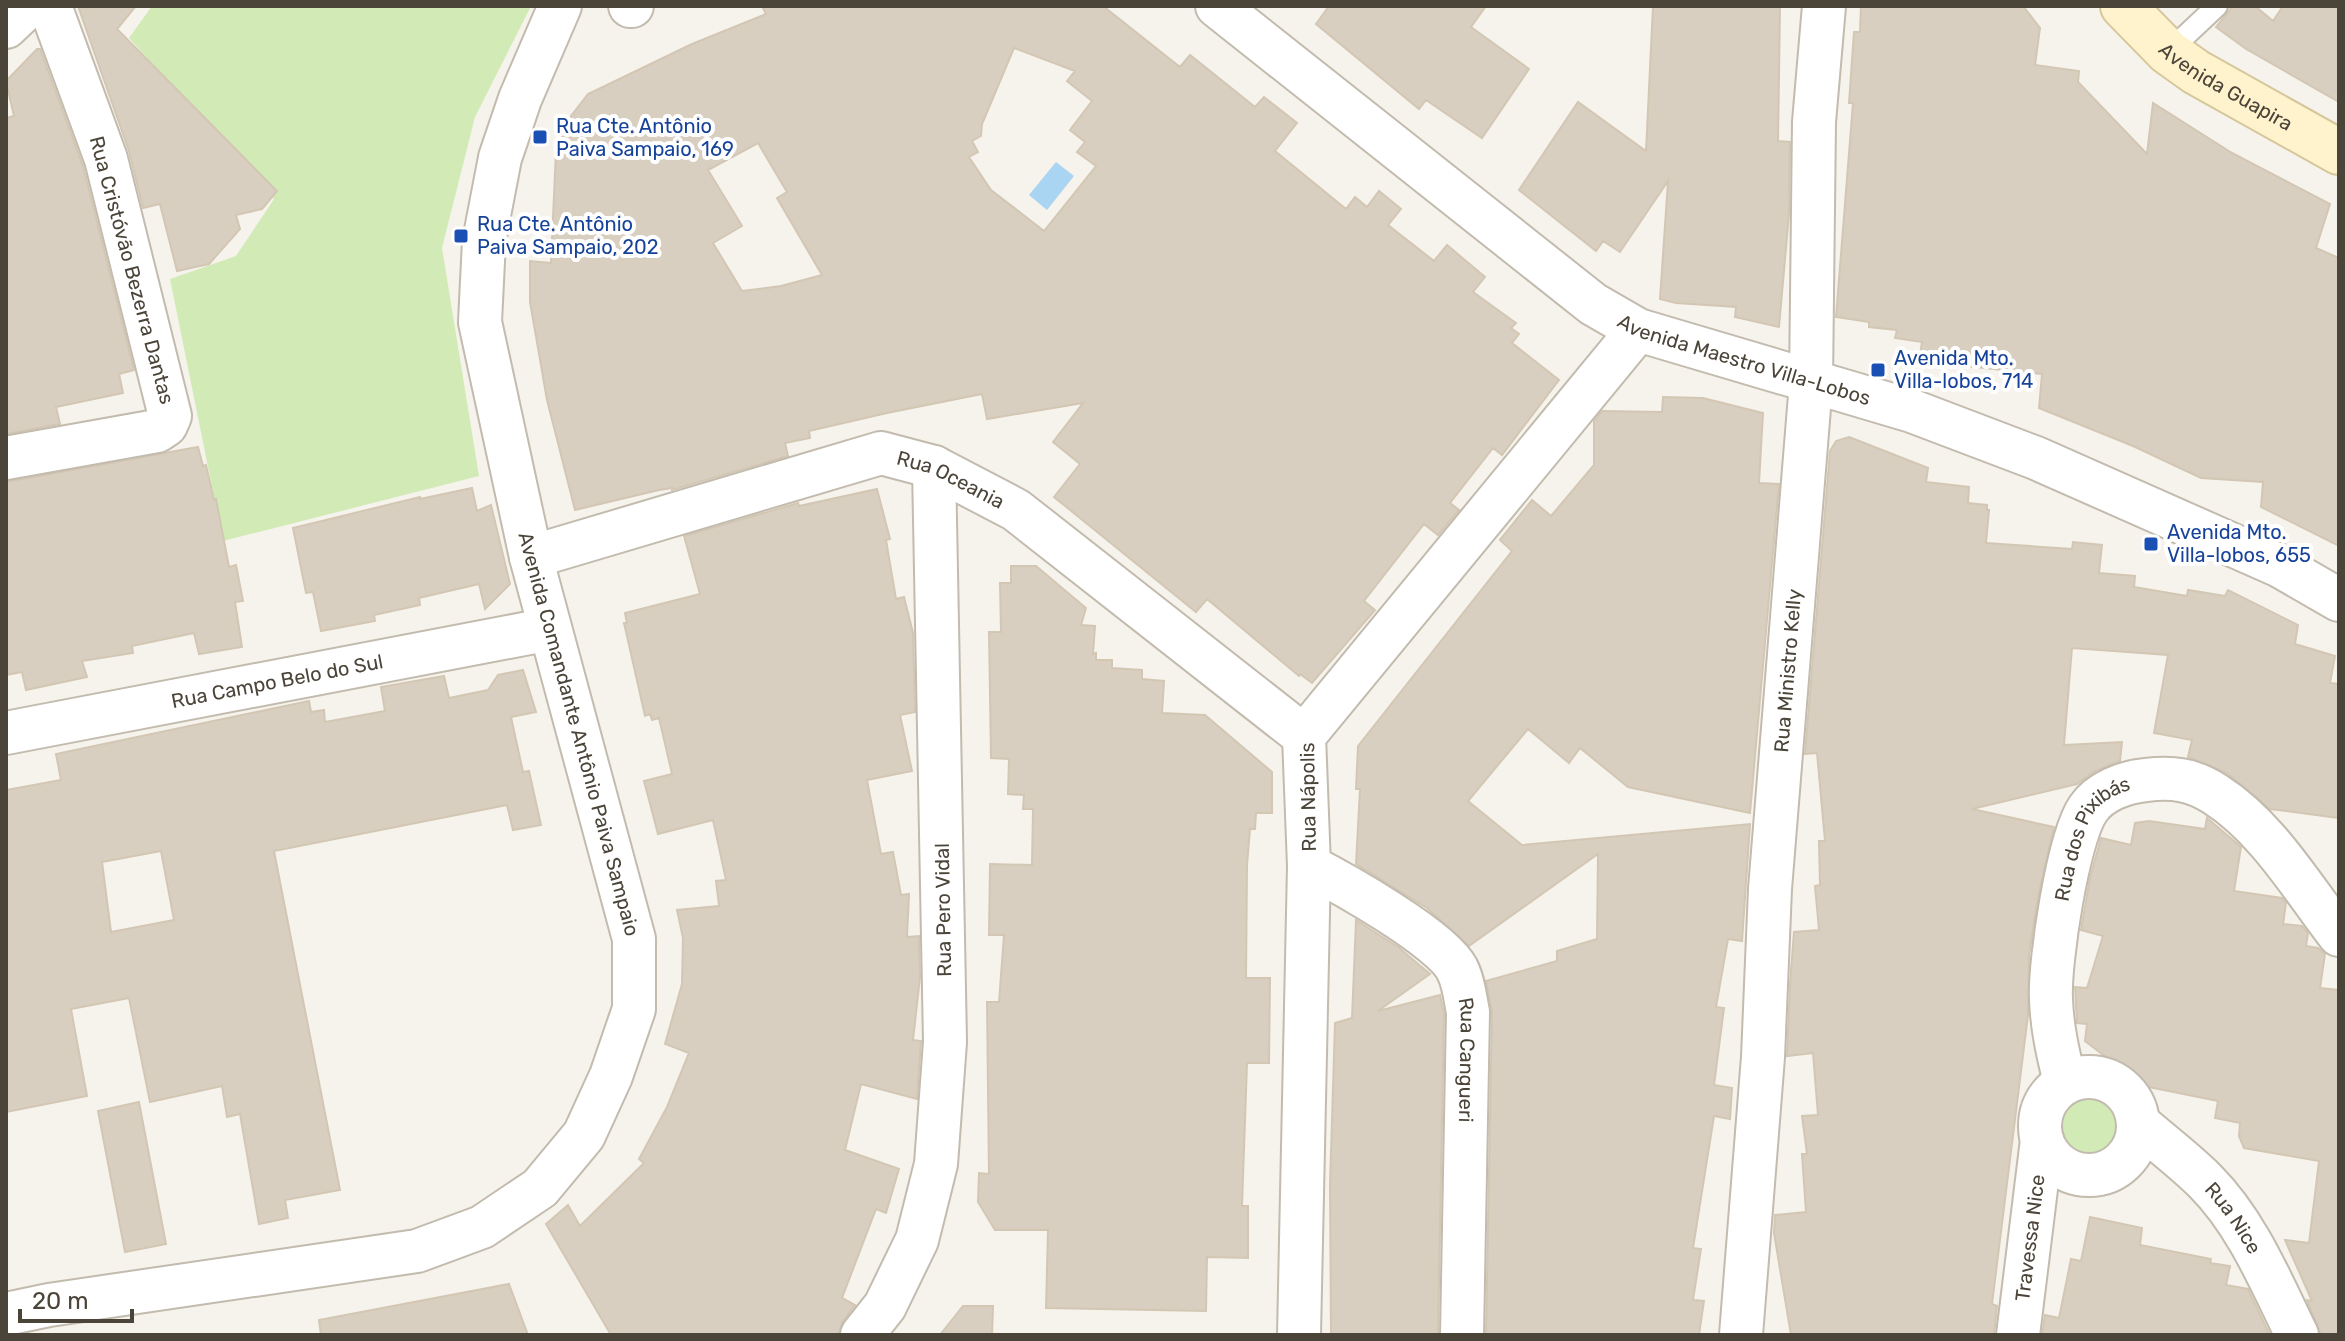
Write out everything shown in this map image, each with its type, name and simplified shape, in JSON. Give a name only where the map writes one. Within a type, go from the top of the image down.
[{"type":"main road","name":"Avenida Guapira","points":[[2123,6],[2168,52],[2196,72],[2339,152]]},
{"type":"street","points":[[6,27],[28,6]]},
{"type":"street","name":"Rua Cristóvão Bezerra Dantas","points":[[6,458],[157,431],[166,425],[170,416],[106,159],[50,6]]},
{"type":"street","name":"Avenida Comandante Antônio Paiva Sampaio","points":[[6,1314],[53,1320],[417,1251],[482,1227],[540,1188],[584,1135],[611,1076],[634,1009],[634,939],[531,557],[480,322],[484,241],[500,158],[520,99],[560,6]]},
{"type":"street","name":"Avenida Maestro Villa-Lobos","points":[[1217,6],[1593,304],[1638,330],[1912,411],[2036,458],[2280,566],[2339,600]]},
{"type":"street","name":"Rua Ministro Kelly","points":[[1741,1335],[1763,1057],[1770,889],[1811,383],[1814,122],[1824,6]]},
{"type":"street","name":"Rua Nápolis","points":[[1299,1335],[1309,866],[1304,736],[1638,330]]},
{"type":"street","name":"Rua Oceania","points":[[531,557],[881,453],[934,467],[1016,510],[1304,736]]},
{"type":"street","name":"Rua Pero Vidal","points":[[862,1335],[885,1306],[917,1240],[936,1164],[945,1042],[934,467]]},
{"type":"street","name":"Rua Campo Belo do Sul","points":[[6,733],[550,629]]},
{"type":"street","name":"Rua dos Pixibás","points":[[2065,1082],[2054,1037],[2050,994],[2060,912],[2072,849],[2088,810],[2105,793],[2134,781],[2174,777],[2214,793],[2258,830],[2339,935]]},
{"type":"street","name":"Rua Cangueri","points":[[1309,866],[1426,938],[1442,950],[1459,971],[1468,1012],[1462,1335]]},
{"type":"street","points":[[2081,1077],[2098,1077],[2113,1082],[2127,1093],[2135,1107],[2139,1124],[2134,1147],[2120,1166],[2089,1176],[2059,1166],[2048,1154],[2040,1123],[2043,1107],[2052,1092],[2065,1082],[2081,1077]]},
{"type":"street","name":"Rua Nice","points":[[2139,1124],[2206,1182],[2228,1210],[2260,1260],[2297,1335]]},
{"type":"street","name":"Travessa Nice","points":[[2018,1335],[2042,1140]]},
{"type":"lane","points":[[2168,52],[2217,6]]},
{"type":"green space","points":[[152,6],[531,6],[475,117],[442,248],[479,476],[223,541],[170,279],[236,256],[274,199],[129,38]]},
{"type":"green space","points":[[2088,1090],[2102,1093],[2114,1101],[2122,1113],[2125,1127],[2122,1141],[2114,1153],[2102,1161],[2088,1164],[2074,1161],[2062,1153],[2054,1141],[2051,1127],[2054,1113],[2062,1101],[2074,1093]]},
{"type":"water","points":[[1056,162],[1074,176],[1047,210],[1029,195]]},
{"type":"building","points":[[78,6],[136,6],[117,29],[277,191],[262,209],[236,215],[240,229],[209,264],[177,271],[160,204],[143,208],[129,151]]},
{"type":"building","points":[[762,6],[1103,6],[1180,67],[1190,55],[1255,107],[1264,97],[1297,123],[1275,151],[1346,209],[1355,197],[1367,207],[1379,191],[1401,209],[1388,225],[1434,261],[1447,245],[1485,277],[1473,292],[1516,323],[1511,328],[1519,334],[1512,343],[1559,380],[1502,455],[1493,448],[1450,503],[1459,510],[1438,535],[1424,524],[1364,601],[1375,610],[1312,683],[1299,676],[1207,599],[1196,612],[1054,497],[1080,464],[1053,442],[1083,403],[987,419],[982,394],[887,413],[809,431],[810,438],[785,443],[788,456],[672,490],[659,490],[575,510],[547,400],[530,302],[530,261],[551,263],[556,150],[571,116],[588,94],[692,44],[766,14]],"holes":[[[1014,48],[1075,71],[1067,81],[1092,101],[1070,130],[1085,142],[1077,152],[1096,166],[1044,231],[991,190],[969,157],[978,152],[972,141],[981,136],[982,124]],[[758,143],[787,192],[777,198],[822,275],[781,286],[742,291],[713,243],[742,226],[708,170]]]},
{"type":"building","points":[[1329,6],[1486,6],[1471,27],[1529,69],[1482,138],[1426,100],[1419,109],[1316,24]]},
{"type":"building","points":[[1653,6],[1780,6],[1778,141],[1790,142],[1789,214],[1779,327],[1735,317],[1736,307],[1660,299],[1668,181],[1620,252],[1603,241],[1596,251],[1519,190],[1578,102],[1646,151]]},
{"type":"building","points":[[1861,6],[2023,6],[2040,28],[2035,65],[2079,71],[2078,82],[2147,154],[2153,103],[2232,153],[2330,204],[2316,248],[2339,258],[2339,546],[2261,507],[2263,482],[2201,478],[2133,446],[2039,408],[2042,374],[1919,361],[1922,342],[1895,338],[1897,330],[1869,327],[1869,322],[1836,317],[1853,103],[1849,103],[1854,32],[1860,32]]},
{"type":"building","points":[[2233,6],[2255,6],[2273,21],[2283,6],[2339,6],[2339,102],[2246,49],[2216,27]]},
{"type":"building","points":[[40,49],[83,166],[134,370],[119,374],[123,393],[56,407],[60,424],[6,434],[6,118],[14,116],[6,81]]},
{"type":"building","points":[[1663,397],[1703,398],[1763,413],[1759,483],[1779,484],[1750,813],[1628,787],[1580,748],[1569,763],[1528,729],[1468,801],[1522,845],[1750,824],[1742,941],[1728,939],[1716,1007],[1724,1008],[1714,1085],[1732,1088],[1730,1119],[1714,1116],[1693,1248],[1701,1249],[1693,1300],[1704,1301],[1699,1335],[1486,1335],[1492,1012],[1486,981],[1557,961],[1557,951],[1597,939],[1598,854],[1469,946],[1427,908],[1356,864],[1360,789],[1356,789],[1358,746],[1512,551],[1500,540],[1532,500],[1551,516],[1594,465],[1594,421],[1602,411],[1662,412]]},
{"type":"building","points":[[1849,437],[1928,468],[1926,482],[1969,487],[1968,503],[1987,505],[1989,510],[1986,543],[2072,549],[2073,542],[2102,545],[2099,573],[2135,576],[2134,587],[2187,596],[2188,590],[2225,596],[2228,590],[2298,625],[2295,644],[2335,656],[2330,683],[2339,684],[2339,818],[2270,809],[2227,773],[2188,757],[2192,740],[2154,733],[2168,655],[2072,648],[2064,745],[2122,742],[2120,761],[2095,771],[2077,784],[1972,809],[2054,827],[2029,955],[2028,1015],[1992,1304],[1997,1306],[1994,1335],[1791,1335],[1774,1233],[1775,1215],[1806,1212],[1802,1154],[1807,1154],[1802,1116],[1818,1115],[1813,1053],[1787,1056],[1790,984],[1794,932],[1819,930],[1815,886],[1820,885],[1819,841],[1825,841],[1817,753],[1805,754],[1830,451],[1836,441]]},
{"type":"building","points":[[198,447],[216,499],[229,567],[236,565],[243,601],[235,602],[242,647],[199,654],[194,633],[132,646],[133,653],[82,661],[87,677],[26,690],[22,672],[6,675],[6,482]]},
{"type":"building","points":[[472,488],[477,511],[491,505],[510,584],[485,609],[479,584],[419,598],[420,605],[374,615],[375,621],[321,631],[313,592],[306,593],[293,528],[420,497]]},
{"type":"building","points":[[877,489],[890,539],[886,540],[896,599],[904,597],[913,633],[915,712],[900,715],[912,771],[867,780],[881,854],[893,852],[901,895],[909,894],[907,937],[919,936],[920,977],[913,1040],[921,1041],[917,1099],[861,1084],[845,1150],[899,1169],[886,1213],[876,1209],[842,1298],[855,1305],[843,1321],[838,1335],[611,1335],[546,1224],[568,1205],[580,1226],[644,1163],[639,1159],[667,1107],[689,1053],[665,1044],[682,984],[683,938],[677,910],[719,906],[716,881],[726,880],[713,820],[658,834],[644,781],[672,774],[659,718],[652,720],[650,714],[645,716],[624,623],[627,623],[625,613],[700,594],[684,536],[798,503],[799,506]]},
{"type":"building","points":[[1011,566],[1036,566],[1086,608],[1081,625],[1095,626],[1093,654],[1096,653],[1096,660],[1112,660],[1112,668],[1142,670],[1142,679],[1164,681],[1162,713],[1205,715],[1272,772],[1272,813],[1256,813],[1255,829],[1250,829],[1247,865],[1246,978],[1270,978],[1269,1063],[1247,1063],[1242,1206],[1248,1206],[1248,1258],[1207,1257],[1206,1311],[1046,1308],[1048,1230],[995,1230],[978,1202],[979,1173],[989,1174],[987,1002],[999,1002],[1004,935],[989,935],[990,864],[1032,865],[1033,809],[1023,809],[1024,795],[1008,794],[1009,759],[991,758],[989,632],[1001,632],[1000,583],[1011,583]]},
{"type":"building","points":[[523,670],[536,712],[511,717],[523,772],[529,771],[541,825],[513,830],[507,805],[274,851],[340,1190],[285,1200],[288,1218],[259,1224],[240,1114],[227,1117],[222,1086],[150,1102],[129,998],[71,1009],[87,1096],[6,1112],[6,790],[61,780],[56,754],[309,701],[311,712],[324,710],[325,722],[385,711],[381,687],[444,676],[449,698],[488,690],[498,675]],"holes":[[[161,851],[174,920],[111,932],[102,862]]]},
{"type":"building","points":[[2207,818],[2241,847],[2234,891],[2282,898],[2286,903],[2283,924],[2302,926],[2308,933],[2306,946],[2318,948],[2325,954],[2320,988],[2339,990],[2339,1335],[2321,1335],[2307,1300],[2312,1301],[2285,1240],[2309,1243],[2319,1161],[2244,1148],[2239,1136],[2240,1123],[2215,1118],[2218,1101],[2144,1086],[2085,1041],[2087,1024],[2077,1023],[2075,987],[2087,988],[2103,936],[2081,930],[2101,838],[2131,845],[2135,823],[2149,821],[2205,829]]},
{"type":"building","points":[[1356,920],[1398,947],[1430,974],[1378,1011],[1440,995],[1444,1014],[1438,1335],[1331,1335],[1330,1185],[1335,1023],[1352,1018]]},
{"type":"building","points":[[139,1102],[166,1244],[125,1252],[98,1111]]},
{"type":"building","points":[[2090,1217],[2142,1228],[2140,1245],[2211,1259],[2210,1263],[2230,1266],[2226,1285],[2248,1289],[2270,1335],[2042,1335],[2045,1315],[2059,1318],[2071,1259],[2081,1261]]},
{"type":"building","points":[[509,1284],[528,1335],[321,1335],[319,1320]]},
{"type":"building","points":[[963,1306],[993,1306],[992,1335],[940,1335]]},
{"type":"place","name":"Rua Cte. Antônio Paiva Sampaio, 169","points":[[540,137]]},
{"type":"place","name":"Rua Cte. Antônio Paiva Sampaio, 202","points":[[461,236]]},
{"type":"place","name":"Avenida Mto. Villa-lobos, 714","points":[[1878,370]]},
{"type":"place","name":"Avenida Mto. Villa-lobos, 655","points":[[2151,544]]}]
